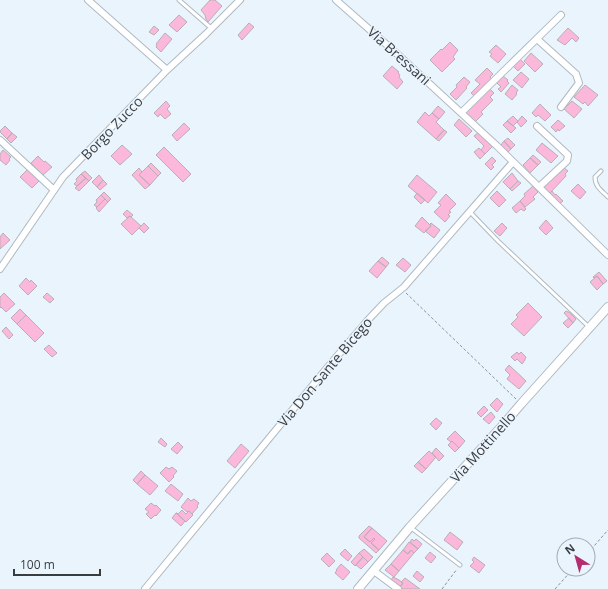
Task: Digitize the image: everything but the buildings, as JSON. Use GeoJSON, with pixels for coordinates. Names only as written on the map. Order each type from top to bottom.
{"type":"FeatureCollection","features":[{"type":"Feature","properties":{"kind":"street"},"geometry":{"type":"LineString","coordinates":[[88,0],[167,70]]}},
{"type":"Feature","properties":{"kind":"street","name":"Borgo Zucco"},"geometry":{"type":"LineString","coordinates":[[0,269],[54,190],[64,178],[167,70],[240,0]]}},
{"type":"Feature","properties":{"kind":"street","name":"Via Bressani"},"geometry":{"type":"LineString","coordinates":[[336,0],[462,113],[608,255]]}},
{"type":"Feature","properties":{"kind":"street"},"geometry":{"type":"LineString","coordinates":[[462,113],[561,16]]}},
{"type":"Feature","properties":{"kind":"street"},"geometry":{"type":"LineString","coordinates":[[537,39],[576,74],[579,83],[562,107]]}},
{"type":"Feature","properties":{"kind":"street"},"geometry":{"type":"LineString","coordinates":[[537,126],[568,156],[567,161],[539,187]]}},
{"type":"Feature","properties":{"kind":"street"},"geometry":{"type":"LineString","coordinates":[[0,140],[54,190]]}},
{"type":"Feature","properties":{"kind":"street","name":"Via Don Sante Bicego"},"geometry":{"type":"LineString","coordinates":[[145,589],[367,321],[404,287],[513,162]]}},
{"type":"Feature","properties":{"kind":"street","name":"Via Mottinello"},"geometry":{"type":"LineString","coordinates":[[358,589],[410,527],[608,307]]}},
{"type":"Feature","properties":{"kind":"street"},"geometry":{"type":"LineString","coordinates":[[374,571],[398,589]]}},
{"type":"Feature","properties":{"kind":"lane"},"geometry":{"type":"LineString","coordinates":[[179,0],[212,28]]}},
{"type":"Feature","properties":{"kind":"lane"},"geometry":{"type":"LineString","coordinates":[[601,171],[595,177],[595,183],[597,187],[608,197]]}},
{"type":"Feature","properties":{"kind":"lane"},"geometry":{"type":"LineString","coordinates":[[470,212],[589,328]]}},
{"type":"Feature","properties":{"kind":"lane"},"geometry":{"type":"LineString","coordinates":[[410,527],[460,565]]}},
{"type":"Feature","properties":{"kind":"path"},"geometry":{"type":"LineString","coordinates":[[401,289],[521,404]]}},
{"type":"Feature","properties":{"kind":"path"},"geometry":{"type":"LineString","coordinates":[[596,543],[608,530]]}},
{"type":"Feature","properties":{"kind":"path"},"geometry":{"type":"LineString","coordinates":[[442,589],[460,565]]}},
{"type":"Feature","properties":{"kind":"path"},"geometry":{"type":"LineString","coordinates":[[555,589],[566,577]]}}]}
